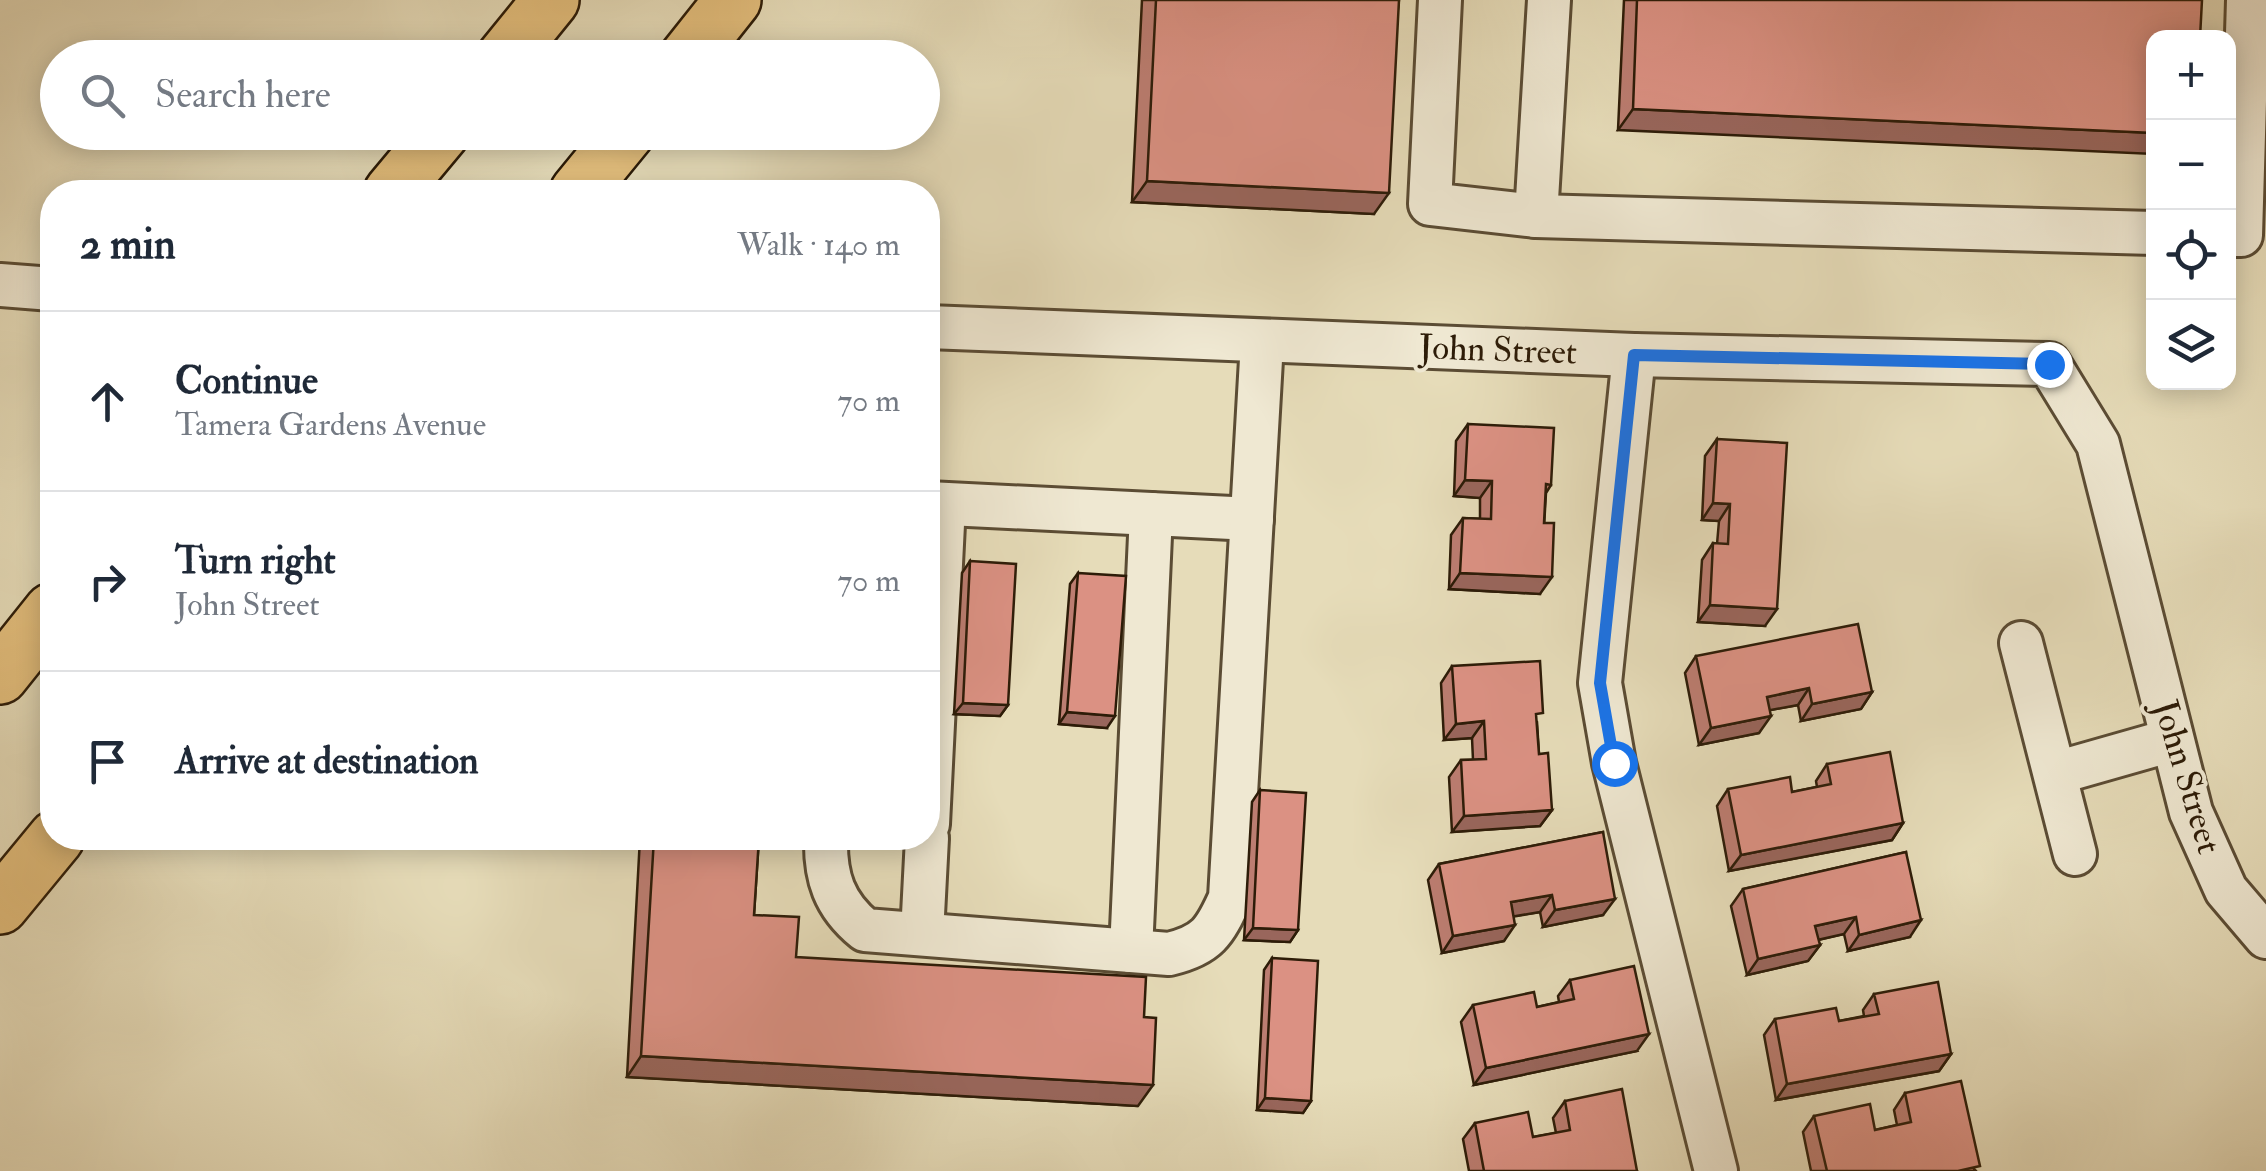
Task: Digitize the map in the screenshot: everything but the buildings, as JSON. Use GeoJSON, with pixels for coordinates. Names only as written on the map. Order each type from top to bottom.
{"type":"FeatureCollection","features":[{"type":"Feature","properties":{"kind":"highway"},"geometry":{"type":"LineString","coordinates":[[519,40],[551,0]]}},
{"type":"Feature","properties":{"kind":"highway"},"geometry":{"type":"LineString","coordinates":[[701,40],[733,0]]}},
{"type":"Feature","properties":{"kind":"highway"},"geometry":{"type":"LineString","coordinates":[[402,180],[427,150]]}},
{"type":"Feature","properties":{"kind":"highway"},"geometry":{"type":"LineString","coordinates":[[588,180],[612,150]]}},
{"type":"Feature","properties":{"kind":"highway"},"geometry":{"type":"LineString","coordinates":[[0,676],[40,626]]}},
{"type":"Feature","properties":{"kind":"highway"},"geometry":{"type":"LineString","coordinates":[[0,906],[46,850]]}},
{"type":"Feature","properties":{"kind":"street"},"geometry":{"type":"LineString","coordinates":[[1440,0],[1430,204],[1536,216],[2146,233]]}},
{"type":"Feature","properties":{"kind":"street"},"geometry":{"type":"LineString","coordinates":[[1536,216],[1549,0]]}},
{"type":"Feature","properties":{"kind":"street"},"geometry":{"type":"LineString","coordinates":[[2236,235],[2241,235],[2248,0]]}},
{"type":"Feature","properties":{"kind":"street"},"geometry":{"type":"LineString","coordinates":[[0,285],[40,287]]}},
{"type":"Feature","properties":{"kind":"street","name":"John Street"},"geometry":{"type":"LineString","coordinates":[[940,329],[1634,355],[2049,364],[2098,444],[2191,812],[2226,890],[2266,937]]}},
{"type":"Feature","properties":{"kind":"street"},"geometry":{"type":"LineString","coordinates":[[827,850],[831,884],[845,914],[864,930],[1170,954],[1194,948],[1216,928],[1230,898],[1262,342]]}},
{"type":"Feature","properties":{"kind":"street"},"geometry":{"type":"LineString","coordinates":[[1634,355],[1600,683],[1614,763],[1716,1171]]}},
{"type":"Feature","properties":{"kind":"street"},"geometry":{"type":"LineString","coordinates":[[940,503],[1252,518]]}},
{"type":"Feature","properties":{"kind":"street"},"geometry":{"type":"LineString","coordinates":[[1131,951],[1151,514]]}},
{"type":"Feature","properties":{"kind":"street"},"geometry":{"type":"LineString","coordinates":[[2022,643],[2075,854]]}},
{"type":"Feature","properties":{"kind":"street"},"geometry":{"type":"LineString","coordinates":[[2056,773],[2172,740]]}},
{"type":"Feature","properties":{"kind":"street"},"geometry":{"type":"LineString","coordinates":[[922,934],[926,850]]}},
{"type":"Feature","properties":{"kind":"route"},"geometry":{"type":"LineString","coordinates":[[1614,763],[1600,683],[1634,355],[2049,364]]}}]}
